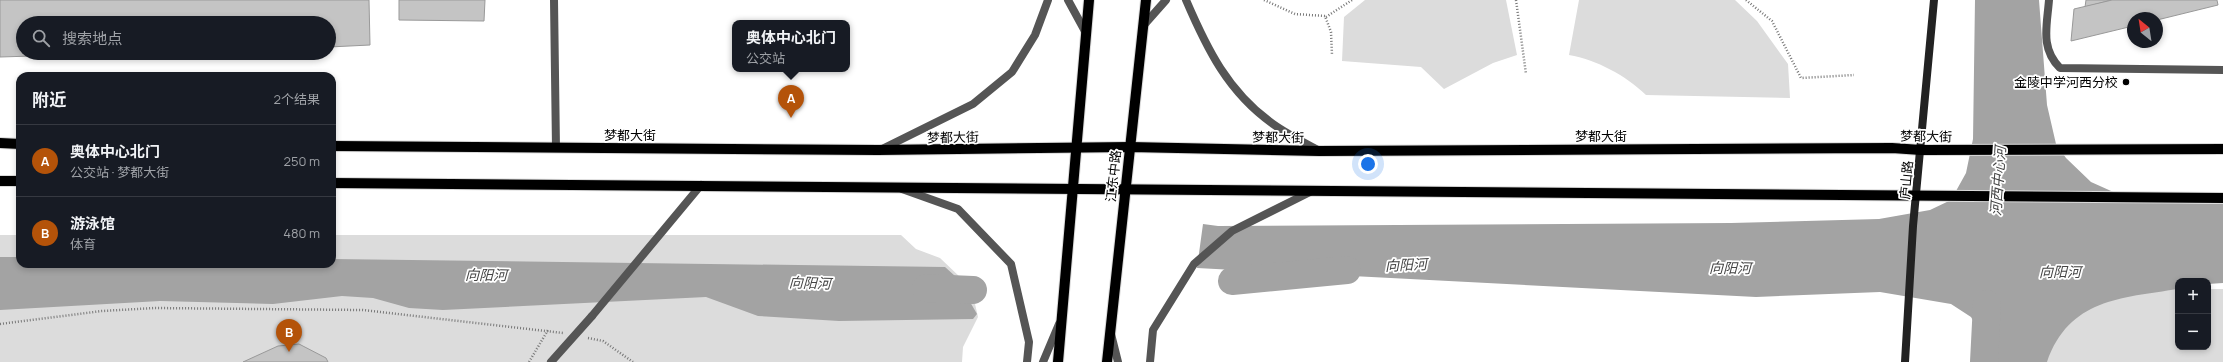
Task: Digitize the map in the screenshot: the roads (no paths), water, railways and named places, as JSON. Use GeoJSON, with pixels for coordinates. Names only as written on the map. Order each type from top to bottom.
{"type":"FeatureCollection","features":[{"type":"Feature","properties":{"kind":"main road"},"geometry":{"type":"LineString","coordinates":[[1058,362],[1075,148],[1089,0]]}},
{"type":"Feature","properties":{"kind":"main road","name":"江东中路"},"geometry":{"type":"LineString","coordinates":[[1107,362],[1116,287],[1124,189],[1146,0]]}},
{"type":"Feature","properties":{"kind":"main road","name":"庐山路"},"geometry":{"type":"LineString","coordinates":[[1905,362],[1913,226],[1934,0]]}},
{"type":"Feature","properties":{"kind":"main road"},"geometry":{"type":"LineString","coordinates":[[0,144],[16,144]]}},
{"type":"Feature","properties":{"kind":"main road","name":"梦都大街"},"geometry":{"type":"LineString","coordinates":[[336,146],[878,150],[1130,147],[1319,151],[1884,148],[1921,150],[2223,149]]}},
{"type":"Feature","properties":{"kind":"main road"},"geometry":{"type":"LineString","coordinates":[[0,181],[16,181]]}},
{"type":"Feature","properties":{"kind":"main road"},"geometry":{"type":"LineString","coordinates":[[336,183],[894,186],[1313,191],[2223,198]]}},
{"type":"Feature","properties":{"kind":"street"},"geometry":{"type":"LineString","coordinates":[[554,0],[556,148]]}},
{"type":"Feature","properties":{"kind":"street"},"geometry":{"type":"LineString","coordinates":[[878,150],[972,104],[1012,72],[1035,35],[1048,0]]}},
{"type":"Feature","properties":{"kind":"street"},"geometry":{"type":"LineString","coordinates":[[1068,0],[1086,33]]}},
{"type":"Feature","properties":{"kind":"street"},"geometry":{"type":"LineString","coordinates":[[1143,26],[1166,0]]}},
{"type":"Feature","properties":{"kind":"street"},"geometry":{"type":"LineString","coordinates":[[1186,0],[1205,45],[1236,91],[1273,124],[1319,151]]}},
{"type":"Feature","properties":{"kind":"street"},"geometry":{"type":"LineString","coordinates":[[2049,0],[2046,43],[2051,59],[2060,68],[2223,70]]}},
{"type":"Feature","properties":{"kind":"street"},"geometry":{"type":"LineString","coordinates":[[551,362],[592,316],[701,185]]}},
{"type":"Feature","properties":{"kind":"street"},"geometry":{"type":"LineString","coordinates":[[894,186],[958,209],[1011,264],[1029,342],[1027,362]]}},
{"type":"Feature","properties":{"kind":"street"},"geometry":{"type":"LineString","coordinates":[[1150,362],[1153,330],[1194,264],[1232,231],[1313,191]]}},
{"type":"Feature","properties":{"kind":"street"},"geometry":{"type":"LineString","coordinates":[[1043,362],[1062,318]]}},
{"type":"Feature","properties":{"kind":"street","name":"江东中路"},"geometry":{"type":"LineString","coordinates":[[1110,329],[1118,362]]}},
{"type":"Feature","properties":{"kind":"water"},"geometry":{"type":"Polygon","coordinates":[[[1975,0],[2039,0],[2047,105],[2056,144],[2066,158],[2091,182],[2129,199],[2143,202],[2223,204],[2223,283],[2211,284],[2211,278],[2175,278],[2175,289],[2117,299],[2099,305],[2083,314],[2069,325],[2057,341],[2047,362],[1989,362],[1988,347],[1971,317],[1951,304],[1880,292],[1756,297],[1197,268],[1203,224],[1218,226],[1731,223],[1879,219],[1930,210],[1951,200],[1966,173],[1973,139],[1975,0]]]}},
{"type":"Feature","properties":{"kind":"water"},"geometry":{"type":"Polygon","coordinates":[[[0,257],[16,257],[16,268],[336,268],[336,259],[945,267],[955,276],[977,314],[973,319],[839,321],[758,316],[706,297],[443,310],[409,308],[373,298],[342,296],[273,304],[160,301],[0,310],[0,257]]]}},
{"type":"Feature","properties":{"kind":"waterway","name":"向阳河"},"geometry":{"type":"LineString","coordinates":[[1232,281],[1347,270]]}},
{"type":"Feature","properties":{"kind":"waterway","name":"向阳河"},"geometry":{"type":"LineString","coordinates":[[926,288],[973,290]]}},
{"type":"Feature","properties":{"kind":"waterway","name":"河西中心河"},"geometry":{"type":"LineString","coordinates":[[1984,362],[1987,304]]}},
{"type":"Feature","properties":{"kind":"place","name":"金陵中学河西分校"},"geometry":{"type":"Point","coordinates":[2126,82]}},
{"type":"Feature","properties":{"kind":"place","name":"奥体中心北门"},"geometry":{"type":"Point","coordinates":[791,118]}},
{"type":"Feature","properties":{"kind":"place","name":"游泳馆"},"geometry":{"type":"Point","coordinates":[289,352]}}]}
